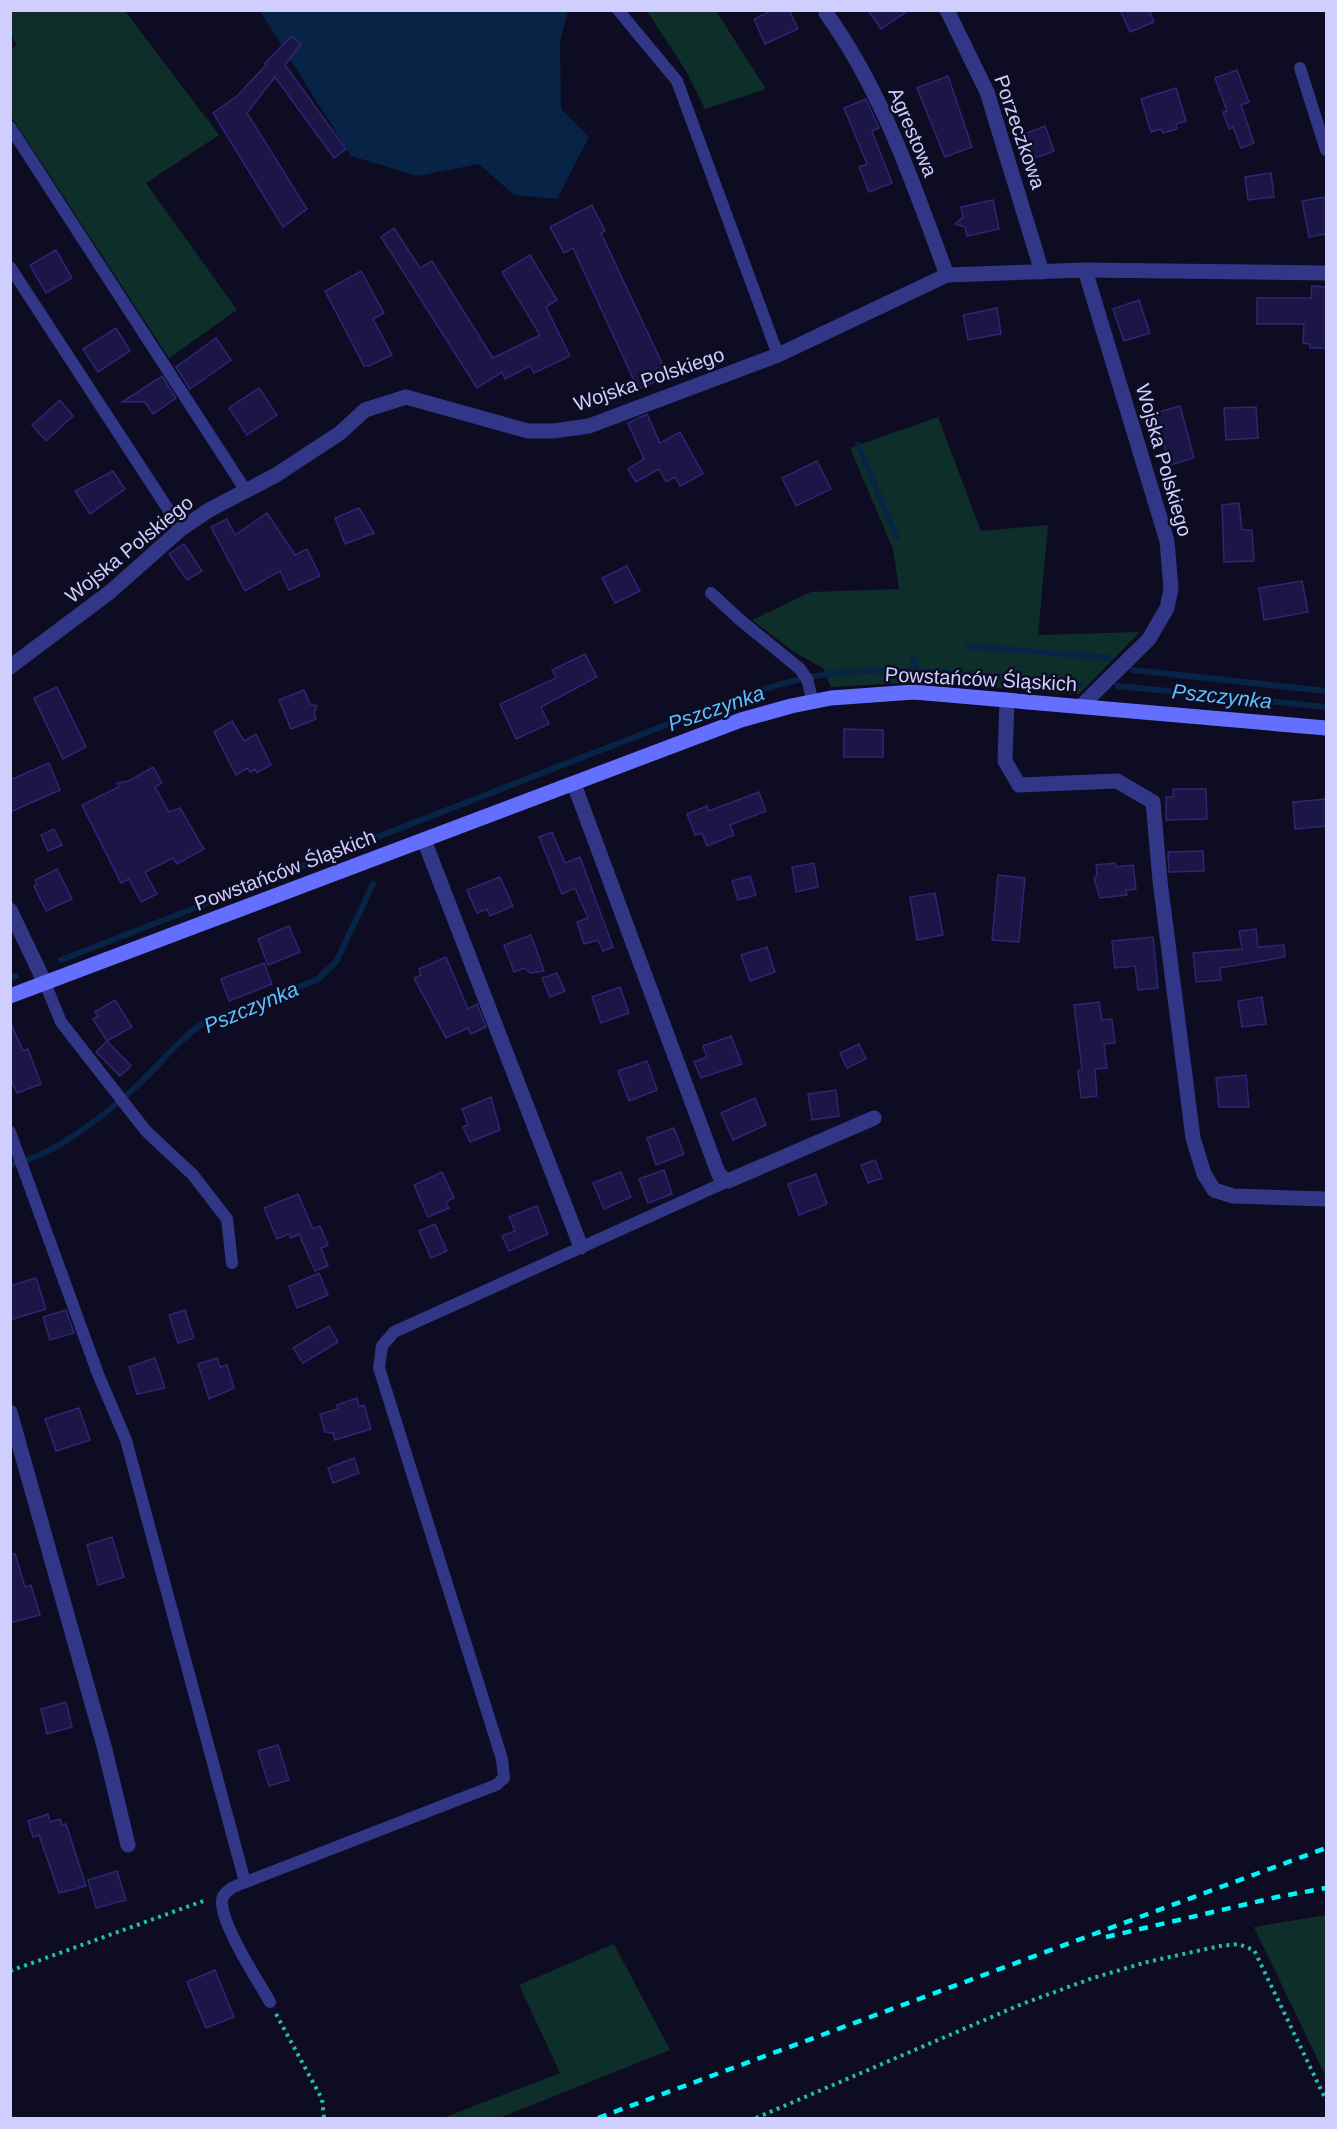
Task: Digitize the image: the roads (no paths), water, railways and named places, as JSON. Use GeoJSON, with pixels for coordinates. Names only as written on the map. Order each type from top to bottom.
{"type":"FeatureCollection","features":[{"type":"Feature","properties":{"kind":"street","name":"Porzeczkowa"},"geometry":{"type":"LineString","coordinates":[[947,10],[987,92],[1042,272]]}},
{"type":"Feature","properties":{"kind":"street","name":"Agrestowa"},"geometry":{"type":"LineString","coordinates":[[826,12],[858,62],[895,136],[947,275]]}},
{"type":"Feature","properties":{"kind":"street","name":"Wojska Polskiego"},"geometry":{"type":"LineString","coordinates":[[1082,705],[1149,639],[1167,608],[1171,589],[1167,541],[1085,270]]}},
{"type":"Feature","properties":{"kind":"street","name":"Wojska Polskiego"},"geometry":{"type":"LineString","coordinates":[[10,667],[110,592],[181,529],[208,510],[246,491],[340,433],[365,410],[394,399],[406,397],[528,431],[553,431],[589,426],[778,355],[947,275],[1085,270],[1326,273]]}},
{"type":"Feature","properties":{"kind":"street","name":"Powstańców Śląskich"},"geometry":{"type":"LineString","coordinates":[[10,996],[741,720],[813,702],[914,692],[1326,728]]}},
{"type":"Feature","properties":{"kind":"street"},"geometry":{"type":"LineString","coordinates":[[1007,700],[1005,761],[1019,785],[1117,781],[1153,802],[1160,880],[1193,1138],[1204,1174],[1214,1190],[1233,1196],[1326,1198]]}},
{"type":"Feature","properties":{"kind":"street"},"geometry":{"type":"LineString","coordinates":[[574,784],[719,1175],[728,1181],[874,1118]]}},
{"type":"Feature","properties":{"kind":"street"},"geometry":{"type":"LineString","coordinates":[[424,840],[581,1247]]}},
{"type":"Feature","properties":{"kind":"street"},"geometry":{"type":"LineString","coordinates":[[10,910],[45,983]]}},
{"type":"Feature","properties":{"kind":"street"},"geometry":{"type":"LineString","coordinates":[[10,1412],[104,1746],[128,1845]]}},
{"type":"Feature","properties":{"kind":"lane"},"geometry":{"type":"LineString","coordinates":[[618,10],[677,81],[778,355]]}},
{"type":"Feature","properties":{"kind":"lane"},"geometry":{"type":"LineString","coordinates":[[1300,68],[1326,150]]}},
{"type":"Feature","properties":{"kind":"lane"},"geometry":{"type":"LineString","coordinates":[[10,127],[246,491]]}},
{"type":"Feature","properties":{"kind":"lane"},"geometry":{"type":"LineString","coordinates":[[10,267],[181,529]]}},
{"type":"Feature","properties":{"kind":"lane"},"geometry":{"type":"LineString","coordinates":[[711,593],[800,669],[807,679],[813,702]]}},
{"type":"Feature","properties":{"kind":"lane"},"geometry":{"type":"LineString","coordinates":[[45,983],[61,1022],[146,1131],[193,1175],[227,1219],[232,1263]]}},
{"type":"Feature","properties":{"kind":"lane"},"geometry":{"type":"LineString","coordinates":[[10,1132],[98,1374],[126,1440],[245,1882]]}},
{"type":"Feature","properties":{"kind":"lane"},"geometry":{"type":"LineString","coordinates":[[270,2002],[226,1922],[221,1900],[224,1894],[245,1882],[496,1785],[504,1778],[502,1759],[379,1368],[379,1357],[385,1340],[394,1332],[728,1181]]}},
{"type":"Feature","properties":{"kind":"water"},"geometry":{"type":"Polygon","coordinates":[[[260,11],[568,11],[560,41],[561,109],[589,137],[557,199],[514,195],[479,164],[418,176],[351,156],[260,11]]]}},
{"type":"Feature","properties":{"kind":"waterway"},"geometry":{"type":"LineString","coordinates":[[858,445],[897,538]]}},
{"type":"Feature","properties":{"kind":"waterway"},"geometry":{"type":"LineString","coordinates":[[969,646],[1110,658]]}},
{"type":"Feature","properties":{"kind":"waterway"},"geometry":{"type":"LineString","coordinates":[[913,659],[918,672]]}},
{"type":"Feature","properties":{"kind":"waterway","name":"Pszczynka"},"geometry":{"type":"LineString","coordinates":[[61,960],[681,719],[792,681],[829,674],[891,670],[1080,684]]}},
{"type":"Feature","properties":{"kind":"waterway"},"geometry":{"type":"LineString","coordinates":[[1133,670],[1326,691]]}},
{"type":"Feature","properties":{"kind":"waterway","name":"Pszczynka"},"geometry":{"type":"LineString","coordinates":[[1118,686],[1326,707]]}},
{"type":"Feature","properties":{"kind":"waterway","name":"Pszczynka"},"geometry":{"type":"LineString","coordinates":[[10,1165],[45,1152],[100,1117],[145,1078],[181,1041],[205,1022],[317,980],[336,962],[373,884]]}},
{"type":"Feature","properties":{"kind":"waterway"},"geometry":{"type":"LineString","coordinates":[[10,977],[16,976]]}},
{"type":"Feature","properties":{"kind":"railway"},"geometry":{"type":"LineString","coordinates":[[598,2118],[1326,1848]]}},
{"type":"Feature","properties":{"kind":"railway"},"geometry":{"type":"LineString","coordinates":[[1106,1937],[1277,1897],[1326,1888]]}}]}
